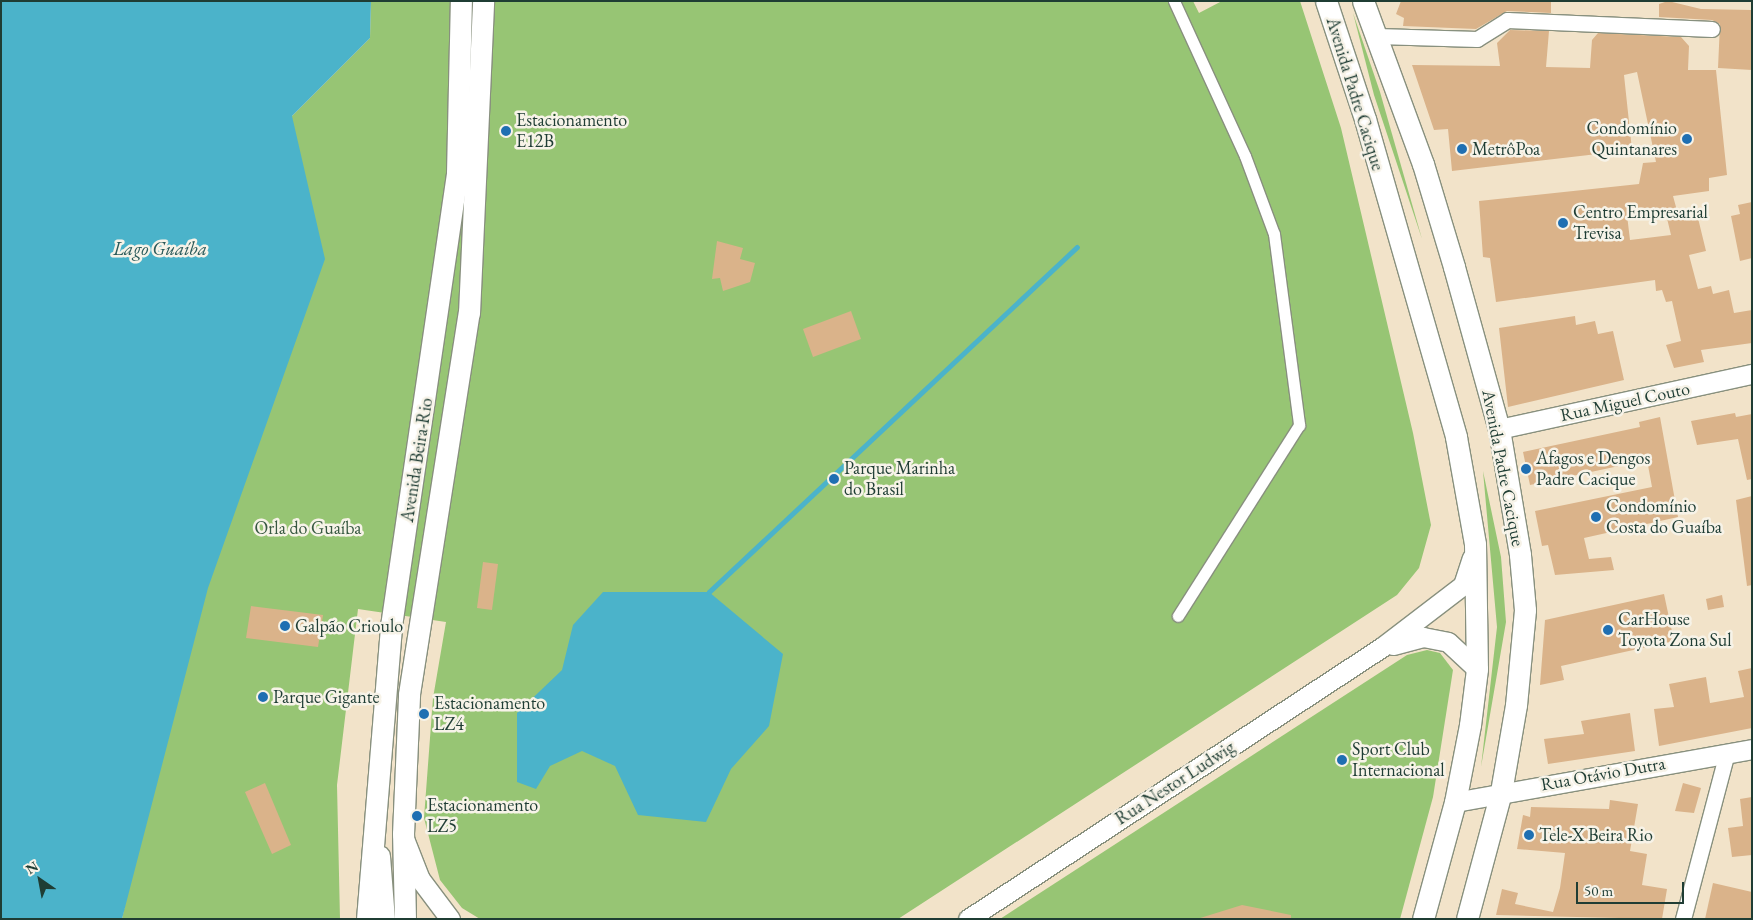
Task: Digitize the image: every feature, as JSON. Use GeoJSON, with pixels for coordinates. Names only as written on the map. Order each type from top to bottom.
{"type":"FeatureCollection","features":[{"type":"Feature","properties":{"kind":"main road","name":"Avenida Beira-Rio"},"geometry":{"type":"LineString","coordinates":[[367,919],[375,791],[391,626],[457,173],[461,1]]}},
{"type":"Feature","properties":{"kind":"main road","name":"Avenida Beira-Rio"},"geometry":{"type":"LineString","coordinates":[[404,919],[403,834],[409,694],[469,313],[483,1]]}},
{"type":"Feature","properties":{"kind":"main road","name":"Avenida Padre Cacique"},"geometry":{"type":"LineString","coordinates":[[1326,1],[1365,119],[1456,437],[1475,544],[1477,669],[1455,802],[1422,919]]}},
{"type":"Feature","properties":{"kind":"main road","name":"Avenida Padre Cacique"},"geometry":{"type":"LineString","coordinates":[[1363,1],[1422,164],[1499,429],[1514,504],[1525,610],[1502,792],[1467,919]]}},
{"type":"Feature","properties":{"kind":"main road"},"geometry":{"type":"LineString","coordinates":[[375,791],[384,919]]}},
{"type":"Feature","properties":{"kind":"street"},"geometry":{"type":"LineString","coordinates":[[1174,1],[1245,156],[1274,234],[1299,425],[1178,616]]}},
{"type":"Feature","properties":{"kind":"street"},"geometry":{"type":"LineString","coordinates":[[1376,36],[1477,39],[1507,20],[1712,29]]}},
{"type":"Feature","properties":{"kind":"street","name":"Rua Miguel Couto"},"geometry":{"type":"LineString","coordinates":[[1499,429],[1752,374]]}},
{"type":"Feature","properties":{"kind":"street","name":"Rua Nestor Ludwig"},"geometry":{"type":"LineString","coordinates":[[968,919],[1382,647],[1463,585],[1475,544]]}},
{"type":"Feature","properties":{"kind":"street","name":"Rua Nestor Ludwig"},"geometry":{"type":"LineString","coordinates":[[1382,647],[1423,636],[1448,642],[1477,669]]}},
{"type":"Feature","properties":{"kind":"street","name":"Rua Otávio Dutra"},"geometry":{"type":"LineString","coordinates":[[1455,802],[1502,792],[1752,749]]}},
{"type":"Feature","properties":{"kind":"street"},"geometry":{"type":"LineString","coordinates":[[1683,919],[1727,753]]}},
{"type":"Feature","properties":{"kind":"street"},"geometry":{"type":"LineString","coordinates":[[403,834],[420,879],[450,919]]}},
{"type":"Feature","properties":{"kind":"green space","name":"Parque Marinha do Brasil"},"geometry":{"type":"Polygon","coordinates":[[[371,1],[1193,1],[1199,13],[1222,1],[1300,1],[1341,128],[1413,433],[1431,525],[1419,568],[1397,595],[898,919],[480,919],[462,908],[440,880],[424,818],[433,698],[446,622],[358,609],[337,785],[340,919],[122,919],[292,116],[370,38],[371,1]]]}},
{"type":"Feature","properties":{"kind":"green space"},"geometry":{"type":"Polygon","coordinates":[[[1353,13],[1380,92],[1422,239],[1374,95],[1353,13]]]}},
{"type":"Feature","properties":{"kind":"green space"},"geometry":{"type":"Polygon","coordinates":[[[1483,471],[1501,557],[1506,622],[1481,767],[1497,627],[1483,471]]]}},
{"type":"Feature","properties":{"kind":"green space","name":"Sport Club Internacional"},"geometry":{"type":"Polygon","coordinates":[[[1427,650],[1440,653],[1453,670],[1433,797],[1400,919],[1000,919],[1407,655],[1427,650]]]}},
{"type":"Feature","properties":{"kind":"water","name":"Lago Guaíba"},"geometry":{"type":"Polygon","coordinates":[[[1,1],[371,1],[370,38],[292,116],[325,259],[208,588],[122,919],[1,919],[1,1]]]}},
{"type":"Feature","properties":{"kind":"water"},"geometry":{"type":"Polygon","coordinates":[[[603,592],[709,592],[783,654],[769,726],[731,769],[706,822],[638,815],[615,766],[582,751],[550,766],[536,789],[517,782],[517,713],[562,670],[573,625],[603,592]]]}},
{"type":"Feature","properties":{"kind":"building"},"geometry":{"type":"Polygon","coordinates":[[[1401,1],[1551,1],[1551,13],[1507,11],[1476,29],[1403,26],[1404,18],[1396,14],[1401,1]]]}},
{"type":"Feature","properties":{"kind":"building"},"geometry":{"type":"Polygon","coordinates":[[[1668,1],[1701,9],[1752,10],[1752,70],[1718,68],[1720,24],[1712,20],[1659,17],[1659,4],[1668,1]]]}},
{"type":"Feature","properties":{"kind":"building"},"geometry":{"type":"Polygon","coordinates":[[[1510,30],[1549,31],[1546,67],[1590,68],[1592,40],[1598,33],[1681,37],[1689,46],[1688,70],[1716,70],[1727,175],[1709,178],[1709,191],[1673,196],[1679,218],[1697,214],[1706,251],[1689,255],[1698,289],[1711,286],[1713,294],[1729,290],[1734,313],[1752,310],[1752,343],[1701,350],[1704,362],[1674,368],[1666,345],[1681,341],[1672,301],[1666,302],[1662,290],[1656,291],[1655,280],[1496,302],[1490,258],[1483,257],[1479,201],[1639,184],[1643,163],[1656,162],[1637,72],[1624,75],[1632,150],[1452,171],[1448,129],[1434,130],[1412,65],[1500,66],[1497,43],[1510,30]],[[1665,210],[1627,215],[1630,240],[1671,235],[1665,210]]]}},
{"type":"Feature","properties":{"kind":"building"},"geometry":{"type":"Polygon","coordinates":[[[1752,202],[1752,258],[1740,261],[1731,216],[1740,214],[1738,205],[1752,202]]]}},
{"type":"Feature","properties":{"kind":"building"},"geometry":{"type":"Polygon","coordinates":[[[717,241],[743,248],[740,259],[755,263],[750,282],[723,291],[720,278],[712,279],[717,241]]]}},
{"type":"Feature","properties":{"kind":"building"},"geometry":{"type":"Polygon","coordinates":[[[851,311],[861,339],[813,357],[803,329],[851,311]]]}},
{"type":"Feature","properties":{"kind":"building"},"geometry":{"type":"Polygon","coordinates":[[[1575,316],[1576,325],[1595,321],[1598,334],[1613,331],[1624,380],[1508,407],[1499,328],[1575,316]]]}},
{"type":"Feature","properties":{"kind":"building"},"geometry":{"type":"Polygon","coordinates":[[[1735,413],[1736,417],[1752,414],[1752,479],[1747,480],[1738,439],[1697,445],[1691,421],[1735,413]]]}},
{"type":"Feature","properties":{"kind":"building"},"geometry":{"type":"Polygon","coordinates":[[[1660,417],[1678,517],[1584,538],[1589,559],[1611,557],[1614,570],[1555,575],[1548,545],[1542,546],[1535,511],[1652,487],[1647,460],[1530,485],[1523,452],[1640,427],[1639,422],[1660,417]]]}},
{"type":"Feature","properties":{"kind":"building"},"geometry":{"type":"Polygon","coordinates":[[[1752,496],[1752,585],[1747,586],[1736,500],[1752,496]]]}},
{"type":"Feature","properties":{"kind":"building"},"geometry":{"type":"Polygon","coordinates":[[[483,562],[498,564],[492,610],[477,608],[483,562]]]}},
{"type":"Feature","properties":{"kind":"building","name":"CarHouse Toyota Zona Sul"},"geometry":{"type":"Polygon","coordinates":[[[1664,594],[1674,641],[1561,666],[1564,680],[1540,685],[1545,620],[1664,594]]]}},
{"type":"Feature","properties":{"kind":"building"},"geometry":{"type":"Polygon","coordinates":[[[1722,595],[1724,607],[1708,610],[1706,599],[1722,595]]]}},
{"type":"Feature","properties":{"kind":"building","name":"Galpão Crioulo"},"geometry":{"type":"Polygon","coordinates":[[[251,606],[323,615],[318,647],[246,638],[251,606]]]}},
{"type":"Feature","properties":{"kind":"building"},"geometry":{"type":"Polygon","coordinates":[[[1752,668],[1752,728],[1659,746],[1654,709],[1674,707],[1669,684],[1706,677],[1710,703],[1744,697],[1738,671],[1752,668]]]}},
{"type":"Feature","properties":{"kind":"building"},"geometry":{"type":"Polygon","coordinates":[[[1630,713],[1635,751],[1548,764],[1544,739],[1584,734],[1581,721],[1630,713]]]}},
{"type":"Feature","properties":{"kind":"building"},"geometry":{"type":"Polygon","coordinates":[[[265,783],[291,845],[272,854],[245,792],[265,783]]]}},
{"type":"Feature","properties":{"kind":"building"},"geometry":{"type":"Polygon","coordinates":[[[1683,783],[1701,788],[1694,813],[1675,811],[1683,783]]]}},
{"type":"Feature","properties":{"kind":"building"},"geometry":{"type":"Polygon","coordinates":[[[1752,797],[1752,855],[1732,857],[1728,828],[1743,826],[1740,799],[1752,797]]]}},
{"type":"Feature","properties":{"kind":"building"},"geometry":{"type":"Polygon","coordinates":[[[1610,800],[1638,804],[1630,851],[1647,854],[1642,885],[1667,889],[1662,919],[1496,915],[1502,889],[1518,893],[1515,904],[1553,912],[1560,888],[1565,853],[1517,849],[1523,815],[1530,817],[1531,807],[1609,809],[1610,800]]]}},
{"type":"Feature","properties":{"kind":"building"},"geometry":{"type":"Polygon","coordinates":[[[1713,883],[1752,892],[1752,919],[1705,919],[1713,883]]]}},
{"type":"Feature","properties":{"kind":"building"},"geometry":{"type":"Polygon","coordinates":[[[1242,905],[1291,915],[1291,919],[1197,919],[1242,905]]]}},
{"type":"Feature","properties":{"kind":"waterway"},"geometry":{"type":"LineString","coordinates":[[709,592],[1077,247]]}},
{"type":"Feature","properties":{"kind":"place","name":"Estacionamento E12B"},"geometry":{"type":"Point","coordinates":[506,131]}},
{"type":"Feature","properties":{"kind":"place","name":"Condomínio Quintanares"},"geometry":{"type":"Point","coordinates":[1687,139]}},
{"type":"Feature","properties":{"kind":"place","name":"MetrôPoa"},"geometry":{"type":"Point","coordinates":[1462,149]}},
{"type":"Feature","properties":{"kind":"place","name":"Centro Empresarial Trevisa"},"geometry":{"type":"Point","coordinates":[1563,223]}},
{"type":"Feature","properties":{"kind":"place","name":"Afagos e Dengos Padre Cacique"},"geometry":{"type":"Point","coordinates":[1526,469]}},
{"type":"Feature","properties":{"kind":"place","name":"Parque Marinha do Brasil"},"geometry":{"type":"Point","coordinates":[834,479]}},
{"type":"Feature","properties":{"kind":"place","name":"Condomínio Costa do Guaíba"},"geometry":{"type":"Point","coordinates":[1596,517]}},
{"type":"Feature","properties":{"kind":"place","name":"Galpão Crioulo"},"geometry":{"type":"Point","coordinates":[285,626]}},
{"type":"Feature","properties":{"kind":"place","name":"CarHouse Toyota Zona Sul"},"geometry":{"type":"Point","coordinates":[1608,630]}},
{"type":"Feature","properties":{"kind":"place","name":"Parque Gigante"},"geometry":{"type":"Point","coordinates":[263,697]}},
{"type":"Feature","properties":{"kind":"place","name":"Estacionamento LZ4"},"geometry":{"type":"Point","coordinates":[424,714]}},
{"type":"Feature","properties":{"kind":"place","name":"Sport Club Internacional"},"geometry":{"type":"Point","coordinates":[1342,760]}},
{"type":"Feature","properties":{"kind":"place","name":"Estacionamento LZ5"},"geometry":{"type":"Point","coordinates":[417,816]}},
{"type":"Feature","properties":{"kind":"place","name":"Tele-X Beira Rio"},"geometry":{"type":"Point","coordinates":[1529,835]}},
{"type":"Feature","properties":{"kind":"park label","name":"Orla do Guaíba"},"geometry":{"type":"Point","coordinates":[308,528]}}]}
